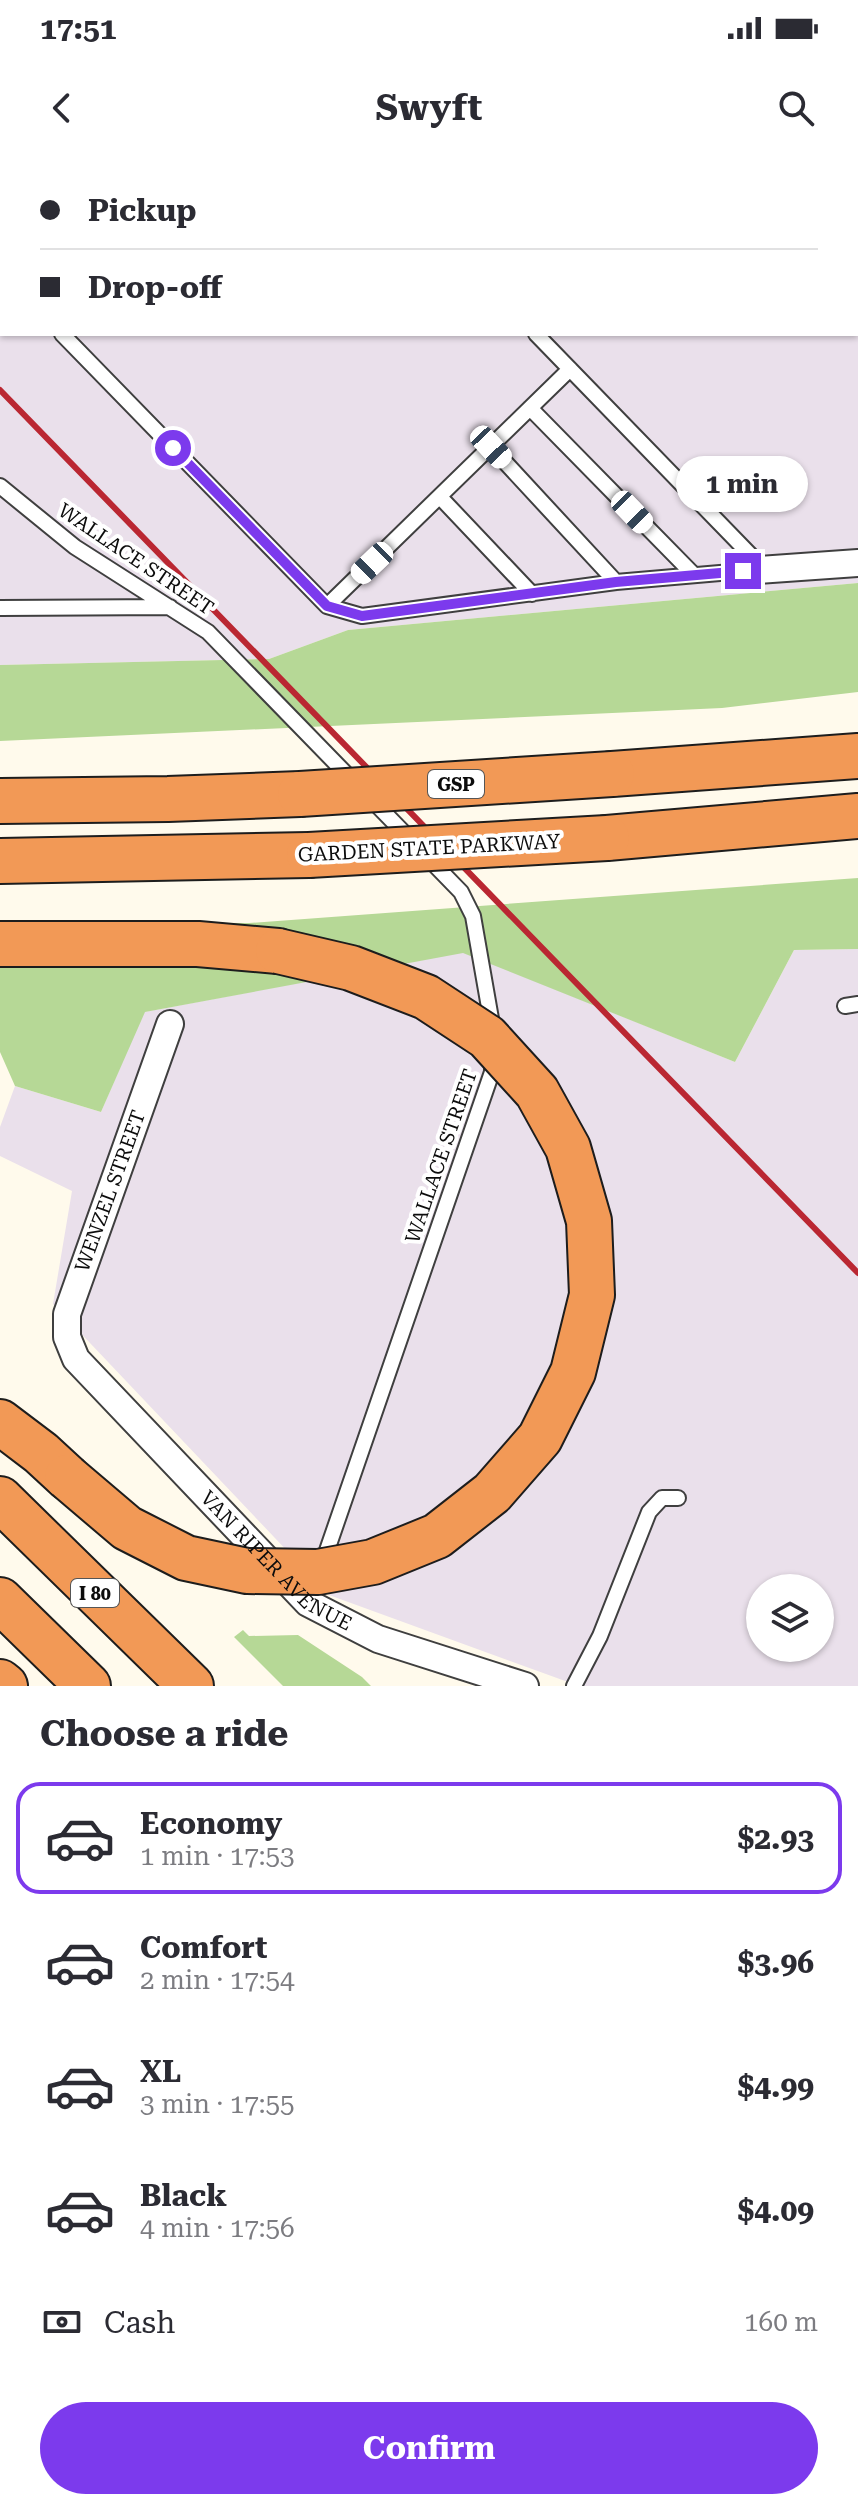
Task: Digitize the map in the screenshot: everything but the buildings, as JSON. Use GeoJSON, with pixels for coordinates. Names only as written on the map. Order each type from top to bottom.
{"type":"FeatureCollection","features":[{"type":"Feature","properties":{"kind":"highway","name":"GSP"},"geometry":{"type":"LineString","coordinates":[[0,801],[300,794],[858,756]]}},
{"type":"Feature","properties":{"kind":"highway","name":"GARDEN STATE PARKWAY"},"geometry":{"type":"LineString","coordinates":[[0,861],[309,855],[607,838],[858,816]]}},
{"type":"Feature","properties":{"kind":"highway"},"geometry":{"type":"LineString","coordinates":[[0,944],[198,944],[278,951],[351,968],[426,997],[487,1037],[537,1092],[568,1148],[589,1221],[592,1295],[573,1372],[540,1438],[492,1493],[437,1536],[373,1562],[318,1572],[247,1571],[186,1558],[127,1528],[41,1453],[0,1422]]}},
{"type":"Feature","properties":{"kind":"highway","name":"I 80"},"geometry":{"type":"LineString","coordinates":[[0,1499],[191,1686]]}},
{"type":"Feature","properties":{"kind":"highway"},"geometry":{"type":"LineString","coordinates":[[0,1600],[88,1686]]}},
{"type":"Feature","properties":{"kind":"highway"},"geometry":{"type":"LineString","coordinates":[[0,1682],[5,1686]]}},
{"type":"Feature","properties":{"kind":"street"},"geometry":{"type":"LineString","coordinates":[[754,570],[858,563]]}},
{"type":"Feature","properties":{"kind":"street","name":"WENZEL STREET"},"geometry":{"type":"LineString","coordinates":[[76,1359],[67,1337],[67,1314],[170,1024]]}},
{"type":"Feature","properties":{"kind":"street","name":"VAN RIPER AVENUE"},"geometry":{"type":"LineString","coordinates":[[76,1359],[308,1603],[378,1639],[525,1686]]}},
{"type":"Feature","properties":{"kind":"lane"},"geometry":{"type":"LineString","coordinates":[[64,336],[327,606],[362,616],[616,582],[754,570]]}},
{"type":"Feature","properties":{"kind":"lane"},"geometry":{"type":"LineString","coordinates":[[538,336],[675,477],[754,570]]}},
{"type":"Feature","properties":{"kind":"lane"},"geometry":{"type":"LineString","coordinates":[[327,606],[570,369]]}},
{"type":"Feature","properties":{"kind":"lane"},"geometry":{"type":"LineString","coordinates":[[530,408],[693,574]]}},
{"type":"Feature","properties":{"kind":"lane"},"geometry":{"type":"LineString","coordinates":[[491,447],[616,582]]}},
{"type":"Feature","properties":{"kind":"lane","name":"WALLACE STREET"},"geometry":{"type":"LineString","coordinates":[[0,486],[75,547],[208,632],[461,892],[473,916],[494,1024],[492,1072],[308,1603]]}},
{"type":"Feature","properties":{"kind":"lane"},"geometry":{"type":"LineString","coordinates":[[440,497],[532,594]]}},
{"type":"Feature","properties":{"kind":"lane"},"geometry":{"type":"LineString","coordinates":[[0,608],[170,607]]}},
{"type":"Feature","properties":{"kind":"lane"},"geometry":{"type":"LineString","coordinates":[[574,1686],[600,1636],[649,1512],[662,1498],[678,1498]]}},
{"type":"Feature","properties":{"kind":"shaded area"},"geometry":{"type":"Polygon","coordinates":[[[0,336],[858,336],[858,583],[348,630],[269,659],[0,665],[0,336]]]}},
{"type":"Feature","properties":{"kind":"shaded area"},"geometry":{"type":"Polygon","coordinates":[[[858,949],[858,1686],[579,1686],[329,1595],[53,1304],[72,1191],[0,1156],[0,1127],[15,1086],[101,1112],[144,1012],[463,952],[735,1062],[794,950],[858,949]]]}},
{"type":"Feature","properties":{"kind":"green space"},"geometry":{"type":"Polygon","coordinates":[[[858,583],[858,692],[722,708],[0,741],[0,665],[269,659],[348,630],[858,583]]]}},
{"type":"Feature","properties":{"kind":"green space"},"geometry":{"type":"Polygon","coordinates":[[[858,878],[858,949],[794,950],[735,1062],[463,953],[145,1012],[101,1112],[15,1086],[0,1052],[0,922],[249,923],[858,878]]]}},
{"type":"Feature","properties":{"kind":"green space"},"geometry":{"type":"Polygon","coordinates":[[[243,1630],[249,1636],[298,1635],[371,1686],[283,1686],[234,1637],[243,1630]]]}},
{"type":"Feature","properties":{"kind":"railway"},"geometry":{"type":"LineString","coordinates":[[0,390],[858,1273]]}},
{"type":"Feature","properties":{"kind":"route"},"geometry":{"type":"LineString","coordinates":[[173,448],[327,606],[362,616],[616,582],[743,571]]}}]}
